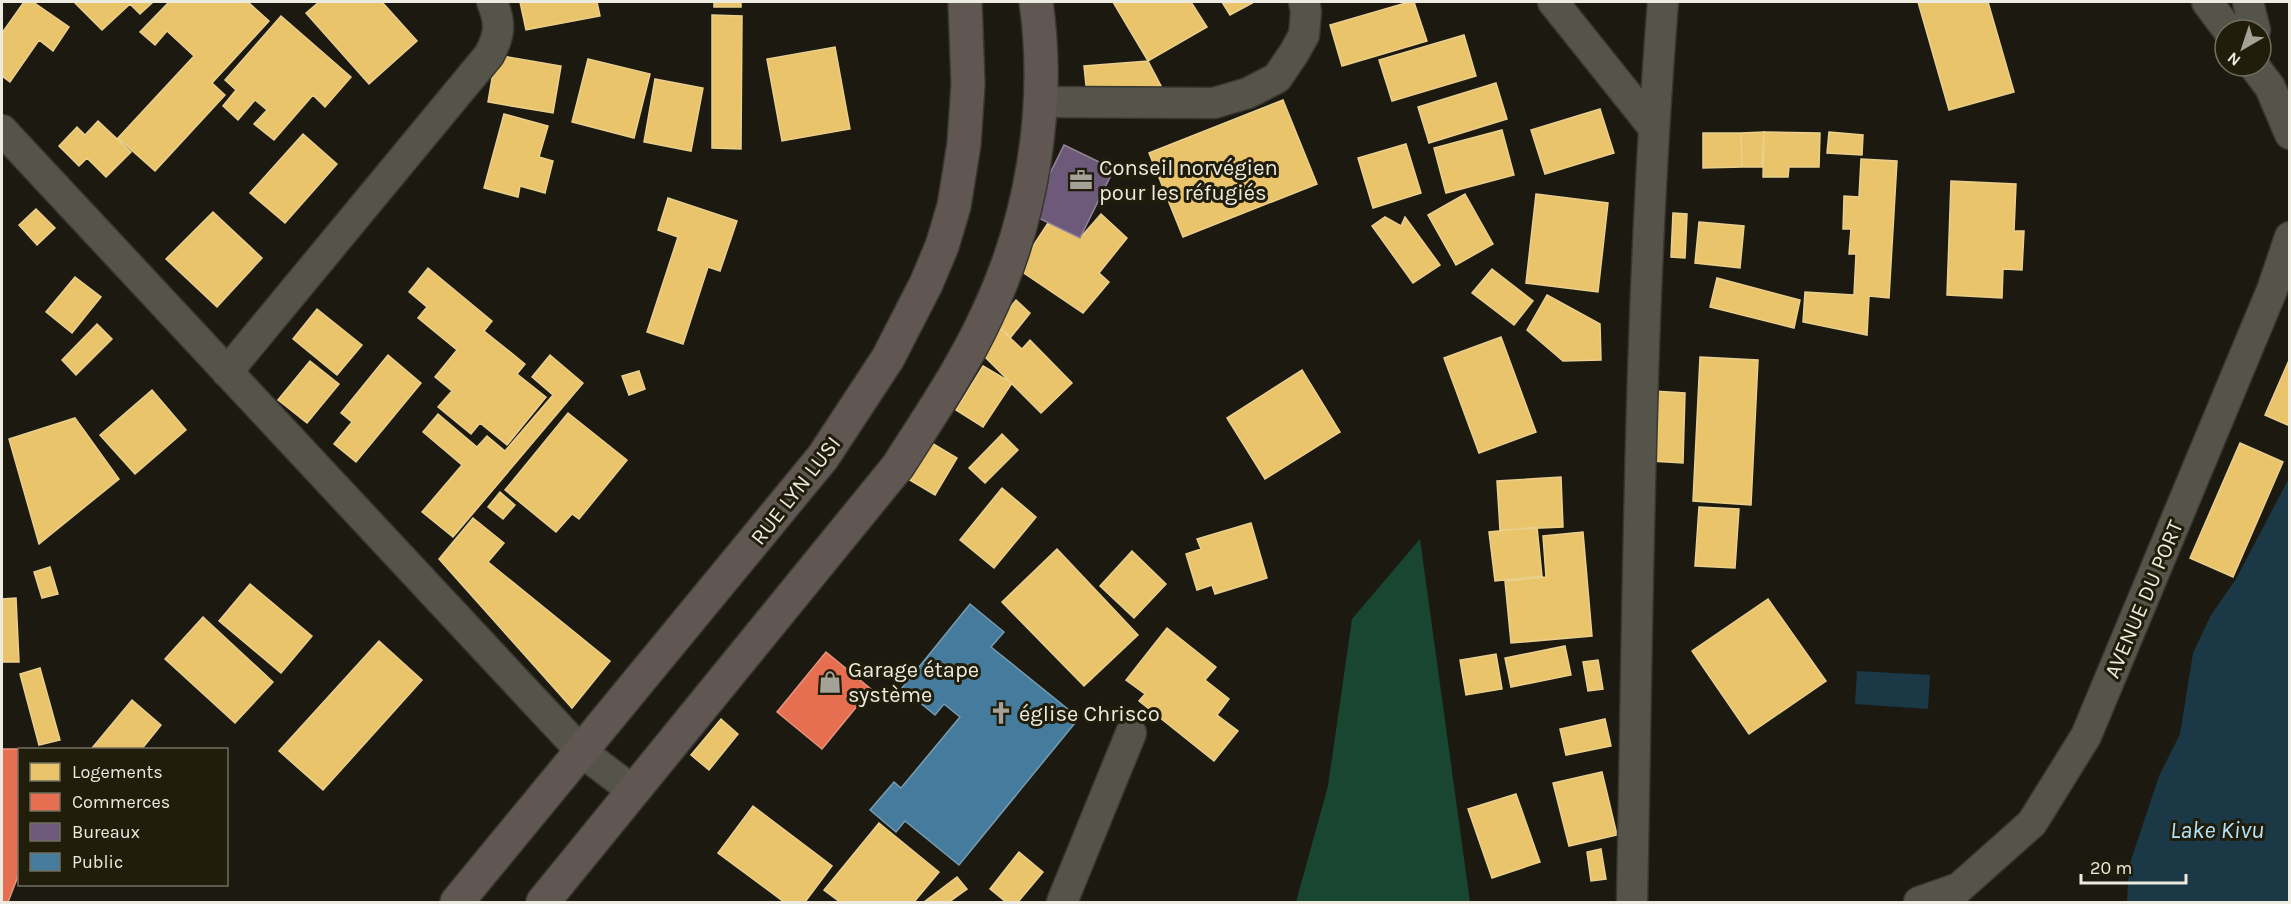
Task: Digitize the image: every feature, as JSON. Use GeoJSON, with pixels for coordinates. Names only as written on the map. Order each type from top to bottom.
{"type":"FeatureCollection","features":[{"type":"Feature","properties":{"kind":"main road","name":"RUE LYN LUSI"},"geometry":{"type":"LineString","coordinates":[[458,903],[823,457],[888,358],[926,284],[942,246],[954,206],[964,144],[968,84],[965,2]]}},
{"type":"Feature","properties":{"kind":"main road"},"geometry":{"type":"LineString","coordinates":[[543,903],[632,790],[897,466],[942,397],[986,317],[1003,276],[1033,172],[1041,102],[1041,32],[1036,2]]}},
{"type":"Feature","properties":{"kind":"street"},"geometry":{"type":"LineString","coordinates":[[227,372],[489,55],[498,39],[499,17],[492,2]]}},
{"type":"Feature","properties":{"kind":"street"},"geometry":{"type":"LineString","coordinates":[[1041,102],[1214,103],[1248,93],[1277,78],[1294,53],[1304,35],[1306,11],[1304,2]]}},
{"type":"Feature","properties":{"kind":"street"},"geometry":{"type":"LineString","coordinates":[[1552,2],[1653,127]]}},
{"type":"Feature","properties":{"kind":"street"},"geometry":{"type":"LineString","coordinates":[[1632,903],[1640,505],[1653,127],[1663,2]]}},
{"type":"Feature","properties":{"kind":"street"},"geometry":{"type":"LineString","coordinates":[[2206,2],[2219,18]]}},
{"type":"Feature","properties":{"kind":"street"},"geometry":{"type":"LineString","coordinates":[[2248,2],[2252,18]]}},
{"type":"Feature","properties":{"kind":"street"},"geometry":{"type":"LineString","coordinates":[[2263,78],[2289,134]]}},
{"type":"Feature","properties":{"kind":"street"},"geometry":{"type":"LineString","coordinates":[[2,130],[582,752],[632,790]]}},
{"type":"Feature","properties":{"kind":"street","name":"AVENUE DU PORT"},"geometry":{"type":"LineString","coordinates":[[1919,903],[1959,888],[2032,823],[2086,736],[2272,290],[2289,237]]}},
{"type":"Feature","properties":{"kind":"street"},"geometry":{"type":"LineString","coordinates":[[1062,903],[1131,733]]}},
{"type":"Feature","properties":{"kind":"green space"},"geometry":{"type":"Polygon","coordinates":[[[1420,539],[1470,902],[1296,902],[1328,786],[1352,619],[1420,539]]]}},
{"type":"Feature","properties":{"kind":"water","name":"Lake Kivu"},"geometry":{"type":"Polygon","coordinates":[[[2289,478],[2289,902],[2127,902],[2129,866],[2159,776],[2180,734],[2193,653],[2211,615],[2236,579],[2289,478]]]}},
{"type":"Feature","properties":{"kind":"water"},"geometry":{"type":"Polygon","coordinates":[[[1857,671],[1930,675],[1928,709],[1855,704],[1857,671]]]}},
{"type":"Feature","properties":{"kind":"building: Logements"},"geometry":{"type":"Polygon","coordinates":[[[24,2],[33,2],[69,27],[53,51],[39,40],[10,82],[2,76],[2,33],[24,2]]]}},
{"type":"Feature","properties":{"kind":"building: Logements"},"geometry":{"type":"Polygon","coordinates":[[[74,2],[153,2],[140,14],[130,4],[102,30],[74,2]]]}},
{"type":"Feature","properties":{"kind":"building: Logements"},"geometry":{"type":"Polygon","coordinates":[[[169,2],[248,2],[269,21],[212,83],[225,95],[155,171],[118,138],[194,56],[167,31],[155,45],[140,32],[169,2]]]}},
{"type":"Feature","properties":{"kind":"building: Logements"},"geometry":{"type":"Polygon","coordinates":[[[319,2],[382,2],[417,41],[369,84],[306,13],[319,2]]]}},
{"type":"Feature","properties":{"kind":"building: Logements"},"geometry":{"type":"Polygon","coordinates":[[[520,2],[597,2],[600,16],[526,30],[520,2]]]}},
{"type":"Feature","properties":{"kind":"building: Logements"},"geometry":{"type":"Polygon","coordinates":[[[714,2],[741,2],[741,7],[714,7],[714,2]]]}},
{"type":"Feature","properties":{"kind":"building: Logements"},"geometry":{"type":"Polygon","coordinates":[[[1113,2],[1191,2],[1207,27],[1148,61],[1113,2]]]}},
{"type":"Feature","properties":{"kind":"building: Logements"},"geometry":{"type":"Polygon","coordinates":[[[1222,2],[1254,2],[1230,15],[1222,2]]]}},
{"type":"Feature","properties":{"kind":"building: Logements"},"geometry":{"type":"Polygon","coordinates":[[[1414,2],[1427,41],[1342,66],[1330,25],[1414,2]]]}},
{"type":"Feature","properties":{"kind":"building: Logements"},"geometry":{"type":"Polygon","coordinates":[[[1918,2],[1988,2],[2014,92],[1949,110],[1918,2]]]}},
{"type":"Feature","properties":{"kind":"building: Logements"},"geometry":{"type":"Polygon","coordinates":[[[712,15],[742,16],[741,149],[712,148],[712,15]]]}},
{"type":"Feature","properties":{"kind":"building: Logements"},"geometry":{"type":"Polygon","coordinates":[[[281,16],[351,77],[325,107],[313,95],[274,140],[254,124],[267,110],[255,100],[238,120],[223,106],[236,90],[225,80],[281,16]]]}},
{"type":"Feature","properties":{"kind":"building: Logements"},"geometry":{"type":"Polygon","coordinates":[[[1464,35],[1476,76],[1392,101],[1379,60],[1464,35]]]}},
{"type":"Feature","properties":{"kind":"building: Logements"},"geometry":{"type":"Polygon","coordinates":[[[835,47],[850,129],[782,141],[767,59],[835,47]]]}},
{"type":"Feature","properties":{"kind":"building: Logements"},"geometry":{"type":"Polygon","coordinates":[[[496,55],[561,66],[553,113],[488,102],[496,55]]]}},
{"type":"Feature","properties":{"kind":"building: Logements"},"geometry":{"type":"Polygon","coordinates":[[[588,59],[650,74],[634,138],[572,122],[588,59]]]}},
{"type":"Feature","properties":{"kind":"building: Logements"},"geometry":{"type":"Polygon","coordinates":[[[1148,61],[1161,86],[1087,95],[1084,66],[1148,61]]]}},
{"type":"Feature","properties":{"kind":"building: Logements"},"geometry":{"type":"Polygon","coordinates":[[[655,79],[703,88],[691,151],[644,142],[655,79]]]}},
{"type":"Feature","properties":{"kind":"building: Logements"},"geometry":{"type":"Polygon","coordinates":[[[1496,83],[1507,119],[1429,143],[1418,107],[1496,83]]]}},
{"type":"Feature","properties":{"kind":"building: Logements"},"geometry":{"type":"Polygon","coordinates":[[[1283,100],[1317,184],[1183,237],[1149,153],[1283,100]]]}},
{"type":"Feature","properties":{"kind":"building: Logements"},"geometry":{"type":"Polygon","coordinates":[[[1600,109],[1614,153],[1545,174],[1531,130],[1600,109]]]}},
{"type":"Feature","properties":{"kind":"building: Logements"},"geometry":{"type":"Polygon","coordinates":[[[504,114],[548,126],[539,157],[553,161],[545,193],[520,186],[518,197],[484,188],[504,114]]]}},
{"type":"Feature","properties":{"kind":"building: Logements"},"geometry":{"type":"Polygon","coordinates":[[[98,121],[131,152],[106,177],[87,158],[79,166],[59,146],[77,127],[85,135],[98,121]]]}},
{"type":"Feature","properties":{"kind":"building: Logements"},"geometry":{"type":"Polygon","coordinates":[[[1502,130],[1514,175],[1446,193],[1434,148],[1502,130]]]}},
{"type":"Feature","properties":{"kind":"building: Logements"},"geometry":{"type":"Polygon","coordinates":[[[1764,132],[1820,133],[1819,167],[1789,167],[1788,177],[1763,177],[1764,132]]]}},
{"type":"Feature","properties":{"kind":"building: Logements"},"geometry":{"type":"Polygon","coordinates":[[[1764,132],[1762,167],[1742,167],[1741,133],[1764,132]]]}},
{"type":"Feature","properties":{"kind":"building: Logements"},"geometry":{"type":"Polygon","coordinates":[[[1829,132],[1863,135],[1862,155],[1827,153],[1829,132]]]}},
{"type":"Feature","properties":{"kind":"building: Logements"},"geometry":{"type":"Polygon","coordinates":[[[1703,133],[1741,133],[1742,167],[1703,168],[1703,133]]]}},
{"type":"Feature","properties":{"kind":"building: Logements"},"geometry":{"type":"Polygon","coordinates":[[[303,134],[337,164],[285,223],[250,193],[303,134]]]}},
{"type":"Feature","properties":{"kind":"building: Logements"},"geometry":{"type":"Polygon","coordinates":[[[1406,144],[1421,193],[1373,208],[1358,158],[1406,144]]]}},
{"type":"Feature","properties":{"kind":"building: Logements"},"geometry":{"type":"Polygon","coordinates":[[[1861,159],[1897,161],[1889,298],[1869,296],[1867,335],[1803,322],[1805,292],[1854,295],[1856,254],[1849,254],[1851,229],[1843,229],[1844,196],[1859,197],[1861,159]]]}},
{"type":"Feature","properties":{"kind":"building: Logements"},"geometry":{"type":"Polygon","coordinates":[[[1951,181],[2016,184],[2014,231],[2024,231],[2022,270],[2003,269],[2002,298],[1947,295],[1951,181]]]}},
{"type":"Feature","properties":{"kind":"building: Logements"},"geometry":{"type":"Polygon","coordinates":[[[1465,194],[1493,244],[1456,265],[1428,215],[1465,194]]]}},
{"type":"Feature","properties":{"kind":"building: Logements"},"geometry":{"type":"Polygon","coordinates":[[[1536,194],[1608,203],[1598,292],[1526,283],[1536,194]]]}},
{"type":"Feature","properties":{"kind":"building: Logements"},"geometry":{"type":"Polygon","coordinates":[[[668,198],[737,221],[720,271],[708,267],[683,344],[647,332],[678,237],[658,230],[668,198]]]}},
{"type":"Feature","properties":{"kind":"building: Logements"},"geometry":{"type":"Polygon","coordinates":[[[36,209],[55,228],[37,245],[19,225],[36,209]]]}},
{"type":"Feature","properties":{"kind":"building: Logements"},"geometry":{"type":"Polygon","coordinates":[[[213,212],[262,258],[217,307],[166,259],[213,212]]]}},
{"type":"Feature","properties":{"kind":"building: Logements"},"geometry":{"type":"Polygon","coordinates":[[[1673,213],[1687,214],[1685,258],[1671,257],[1673,213]]]}},
{"type":"Feature","properties":{"kind":"building: Logements"},"geometry":{"type":"Polygon","coordinates":[[[1101,214],[1127,238],[1099,273],[1109,282],[1083,313],[1018,269],[1048,223],[1080,238],[1101,214]]]}},
{"type":"Feature","properties":{"kind":"building: Logements"},"geometry":{"type":"Polygon","coordinates":[[[1385,217],[1401,226],[1405,217],[1440,265],[1413,283],[1372,226],[1385,217]]]}},
{"type":"Feature","properties":{"kind":"building: Logements"},"geometry":{"type":"Polygon","coordinates":[[[1699,222],[1744,226],[1740,268],[1695,263],[1699,222]]]}},
{"type":"Feature","properties":{"kind":"building: Logements"},"geometry":{"type":"Polygon","coordinates":[[[428,268],[492,321],[484,331],[525,364],[517,374],[546,397],[507,445],[480,423],[471,434],[438,407],[452,391],[435,377],[457,350],[418,318],[427,307],[409,292],[428,268]]]}},
{"type":"Feature","properties":{"kind":"building: Logements"},"geometry":{"type":"Polygon","coordinates":[[[1492,269],[1533,301],[1514,325],[1472,293],[1492,269]]]}},
{"type":"Feature","properties":{"kind":"building: Logements"},"geometry":{"type":"Polygon","coordinates":[[[75,277],[101,297],[72,333],[46,312],[75,277]]]}},
{"type":"Feature","properties":{"kind":"building: Logements"},"geometry":{"type":"Polygon","coordinates":[[[1717,278],[1800,300],[1794,328],[1710,307],[1717,278]]]}},
{"type":"Feature","properties":{"kind":"building: Logements"},"geometry":{"type":"Polygon","coordinates":[[[1547,295],[1600,324],[1601,360],[1563,361],[1527,330],[1547,295]]]}},
{"type":"Feature","properties":{"kind":"building: Logements"},"geometry":{"type":"Polygon","coordinates":[[[1016,300],[1030,313],[1011,337],[996,325],[1016,300]]]}},
{"type":"Feature","properties":{"kind":"building: Logements"},"geometry":{"type":"Polygon","coordinates":[[[317,309],[362,345],[337,375],[293,339],[317,309]]]}},
{"type":"Feature","properties":{"kind":"building: Logements"},"geometry":{"type":"Polygon","coordinates":[[[97,324],[112,339],[76,375],[62,360],[97,324]]]}},
{"type":"Feature","properties":{"kind":"building: Logements"},"geometry":{"type":"Polygon","coordinates":[[[996,325],[1022,349],[1030,340],[1072,383],[1041,413],[975,347],[996,325]]]}},
{"type":"Feature","properties":{"kind":"building: Logements"},"geometry":{"type":"Polygon","coordinates":[[[1501,337],[1536,432],[1479,453],[1444,358],[1501,337]]]}},
{"type":"Feature","properties":{"kind":"building: Logements"},"geometry":{"type":"Polygon","coordinates":[[[388,355],[421,383],[356,462],[334,444],[352,422],[341,413],[388,355]]]}},
{"type":"Feature","properties":{"kind":"building: Logements"},"geometry":{"type":"Polygon","coordinates":[[[550,355],[583,383],[453,537],[422,512],[462,465],[423,432],[438,414],[477,447],[487,436],[505,451],[553,395],[532,377],[550,355]]]}},
{"type":"Feature","properties":{"kind":"building: Logements"},"geometry":{"type":"Polygon","coordinates":[[[1700,357],[1758,360],[1751,505],[1693,501],[1700,357]]]}},
{"type":"Feature","properties":{"kind":"building: Logements"},"geometry":{"type":"Polygon","coordinates":[[[2290,358],[2290,426],[2265,415],[2290,358]]]}},
{"type":"Feature","properties":{"kind":"building: Logements"},"geometry":{"type":"Polygon","coordinates":[[[310,361],[339,384],[307,423],[278,400],[310,361]]]}},
{"type":"Feature","properties":{"kind":"building: Logements"},"geometry":{"type":"Polygon","coordinates":[[[983,366],[1012,383],[983,427],[956,410],[983,366]]]}},
{"type":"Feature","properties":{"kind":"building: Logements"},"geometry":{"type":"Polygon","coordinates":[[[1302,370],[1340,432],[1265,479],[1227,418],[1302,370]]]}},
{"type":"Feature","properties":{"kind":"building: Logements"},"geometry":{"type":"Polygon","coordinates":[[[639,371],[645,389],[629,395],[622,376],[639,371]]]}},
{"type":"Feature","properties":{"kind":"building: Logements"},"geometry":{"type":"Polygon","coordinates":[[[152,390],[186,430],[135,474],[100,435],[152,390]]]}},
{"type":"Feature","properties":{"kind":"building: Logements"},"geometry":{"type":"Polygon","coordinates":[[[1653,391],[1685,393],[1683,463],[1651,461],[1653,391]]]}},
{"type":"Feature","properties":{"kind":"building: Logements"},"geometry":{"type":"Polygon","coordinates":[[[568,413],[627,460],[579,519],[572,514],[556,532],[505,490],[568,413]]]}},
{"type":"Feature","properties":{"kind":"building: Logements"},"geometry":{"type":"Polygon","coordinates":[[[75,418],[119,479],[39,544],[9,439],[75,418]]]}},
{"type":"Feature","properties":{"kind":"building: Logements"},"geometry":{"type":"Polygon","coordinates":[[[1002,434],[1018,450],[985,483],[969,468],[1002,434]]]}},
{"type":"Feature","properties":{"kind":"building: Logements"},"geometry":{"type":"Polygon","coordinates":[[[930,442],[957,458],[935,495],[908,479],[930,442]]]}},
{"type":"Feature","properties":{"kind":"building: Logements"},"geometry":{"type":"Polygon","coordinates":[[[2240,443],[2283,462],[2233,577],[2190,558],[2240,443]]]}},
{"type":"Feature","properties":{"kind":"building: Logements"},"geometry":{"type":"Polygon","coordinates":[[[1561,477],[1563,527],[1500,530],[1497,481],[1561,477]]]}},
{"type":"Feature","properties":{"kind":"building: Logements"},"geometry":{"type":"Polygon","coordinates":[[[1002,488],[1036,517],[994,568],[960,540],[1002,488]]]}},
{"type":"Feature","properties":{"kind":"building: Logements"},"geometry":{"type":"Polygon","coordinates":[[[500,492],[515,505],[503,519],[488,507],[500,492]]]}},
{"type":"Feature","properties":{"kind":"building: Logements"},"geometry":{"type":"Polygon","coordinates":[[[1699,507],[1739,509],[1735,568],[1695,566],[1699,507]]]}},
{"type":"Feature","properties":{"kind":"building: Logements"},"geometry":{"type":"Polygon","coordinates":[[[473,518],[504,543],[488,562],[610,661],[572,708],[439,559],[473,518]]]}},
{"type":"Feature","properties":{"kind":"building: Logements"},"geometry":{"type":"Polygon","coordinates":[[[1251,523],[1267,578],[1215,594],[1212,585],[1197,590],[1186,554],[1201,549],[1197,539],[1251,523]]]}},
{"type":"Feature","properties":{"kind":"building: Logements"},"geometry":{"type":"Polygon","coordinates":[[[1537,527],[1542,576],[1495,581],[1489,532],[1537,527]]]}},
{"type":"Feature","properties":{"kind":"building: Logements"},"geometry":{"type":"Polygon","coordinates":[[[1583,532],[1592,636],[1511,643],[1505,581],[1546,577],[1543,536],[1583,532]]]}},
{"type":"Feature","properties":{"kind":"building: Logements"},"geometry":{"type":"Polygon","coordinates":[[[1057,549],[1138,635],[1084,686],[1002,602],[1057,549]]]}},
{"type":"Feature","properties":{"kind":"building: Logements"},"geometry":{"type":"Polygon","coordinates":[[[1132,551],[1166,584],[1134,618],[1100,586],[1132,551]]]}},
{"type":"Feature","properties":{"kind":"building: Logements"},"geometry":{"type":"Polygon","coordinates":[[[50,567],[58,594],[42,598],[34,572],[50,567]]]}},
{"type":"Feature","properties":{"kind":"building: Logements"},"geometry":{"type":"Polygon","coordinates":[[[250,584],[312,636],[281,673],[219,621],[250,584]]]}},
{"type":"Feature","properties":{"kind":"building: Logements"},"geometry":{"type":"Polygon","coordinates":[[[16,598],[19,662],[2,662],[2,599],[16,598]]]}},
{"type":"Feature","properties":{"kind":"building: Logements"},"geometry":{"type":"Polygon","coordinates":[[[1768,599],[1826,681],[1749,734],[1692,651],[1768,599]]]}},
{"type":"Feature","properties":{"kind":"building: Logements"},"geometry":{"type":"Polygon","coordinates":[[[203,617],[273,682],[235,723],[165,659],[203,617]]]}},
{"type":"Feature","properties":{"kind":"building: Logements"},"geometry":{"type":"Polygon","coordinates":[[[1167,628],[1216,667],[1205,680],[1229,699],[1217,715],[1238,731],[1214,761],[1139,701],[1145,694],[1126,680],[1167,628]]]}},
{"type":"Feature","properties":{"kind":"building: Logements"},"geometry":{"type":"Polygon","coordinates":[[[379,641],[422,680],[323,790],[279,751],[379,641]]]}},
{"type":"Feature","properties":{"kind":"building: Logements"},"geometry":{"type":"Polygon","coordinates":[[[1565,646],[1571,675],[1511,687],[1505,658],[1565,646]]]}},
{"type":"Feature","properties":{"kind":"building: Logements"},"geometry":{"type":"Polygon","coordinates":[[[1496,654],[1502,689],[1466,695],[1460,660],[1496,654]]]}},
{"type":"Feature","properties":{"kind":"building: Logements"},"geometry":{"type":"Polygon","coordinates":[[[1598,660],[1603,689],[1588,691],[1583,662],[1598,660]]]}},
{"type":"Feature","properties":{"kind":"building: Logements"},"geometry":{"type":"Polygon","coordinates":[[[40,668],[60,740],[39,745],[20,674],[40,668]]]}},
{"type":"Feature","properties":{"kind":"building: Logements"},"geometry":{"type":"Polygon","coordinates":[[[132,700],[161,725],[143,748],[92,748],[132,700]]]}},
{"type":"Feature","properties":{"kind":"building: Logements"},"geometry":{"type":"Polygon","coordinates":[[[721,719],[738,734],[709,770],[691,755],[721,719]]]}},
{"type":"Feature","properties":{"kind":"building: Logements"},"geometry":{"type":"Polygon","coordinates":[[[1605,719],[1611,746],[1566,755],[1560,729],[1605,719]]]}},
{"type":"Feature","properties":{"kind":"building: Logements"},"geometry":{"type":"Polygon","coordinates":[[[1602,772],[1617,835],[1569,846],[1553,783],[1602,772]]]}},
{"type":"Feature","properties":{"kind":"building: Logements"},"geometry":{"type":"Polygon","coordinates":[[[1516,794],[1540,862],[1492,878],[1468,809],[1516,794]]]}},
{"type":"Feature","properties":{"kind":"building: Logements"},"geometry":{"type":"Polygon","coordinates":[[[753,806],[832,866],[805,902],[784,902],[718,853],[753,806]]]}},
{"type":"Feature","properties":{"kind":"building: Logements"},"geometry":{"type":"Polygon","coordinates":[[[879,823],[939,872],[914,902],[840,902],[824,890],[879,823]]]}},
{"type":"Feature","properties":{"kind":"building: Logements"},"geometry":{"type":"Polygon","coordinates":[[[1601,849],[1606,879],[1591,881],[1587,852],[1601,849]]]}},
{"type":"Feature","properties":{"kind":"building: Logements"},"geometry":{"type":"Polygon","coordinates":[[[1019,852],[1043,872],[1018,902],[1006,902],[990,889],[1019,852]]]}},
{"type":"Feature","properties":{"kind":"building: Logements"},"geometry":{"type":"Polygon","coordinates":[[[957,877],[967,889],[949,902],[924,902],[957,877]]]}},
{"type":"Feature","properties":{"kind":"building: Commerces"},"geometry":{"type":"Polygon","coordinates":[[[826,652],[871,689],[822,749],[777,712],[826,652]]]}},
{"type":"Feature","properties":{"kind":"building: Commerces"},"geometry":{"type":"Polygon","coordinates":[[[2,749],[18,749],[18,876],[8,902],[2,902],[2,749]]]}},
{"type":"Feature","properties":{"kind":"building: Bureaux"},"geometry":{"type":"Polygon","coordinates":[[[1064,145],[1114,169],[1080,238],[1030,214],[1064,145]]]}},
{"type":"Feature","properties":{"kind":"building: Public"},"geometry":{"type":"Polygon","coordinates":[[[970,604],[1004,632],[991,647],[1079,718],[959,865],[905,821],[896,832],[870,810],[894,782],[901,788],[960,717],[944,704],[935,715],[902,688],[970,604]]]}},
{"type":"Feature","properties":{"kind":"place","name":"Conseil norvégien pour les réfugiés"},"geometry":{"type":"Point","coordinates":[1081,180]}},
{"type":"Feature","properties":{"kind":"place","name":"Garage étape système"},"geometry":{"type":"Point","coordinates":[830,682]}},
{"type":"Feature","properties":{"kind":"place","name":"église Chrisco"},"geometry":{"type":"Point","coordinates":[1001,713]}}]}
